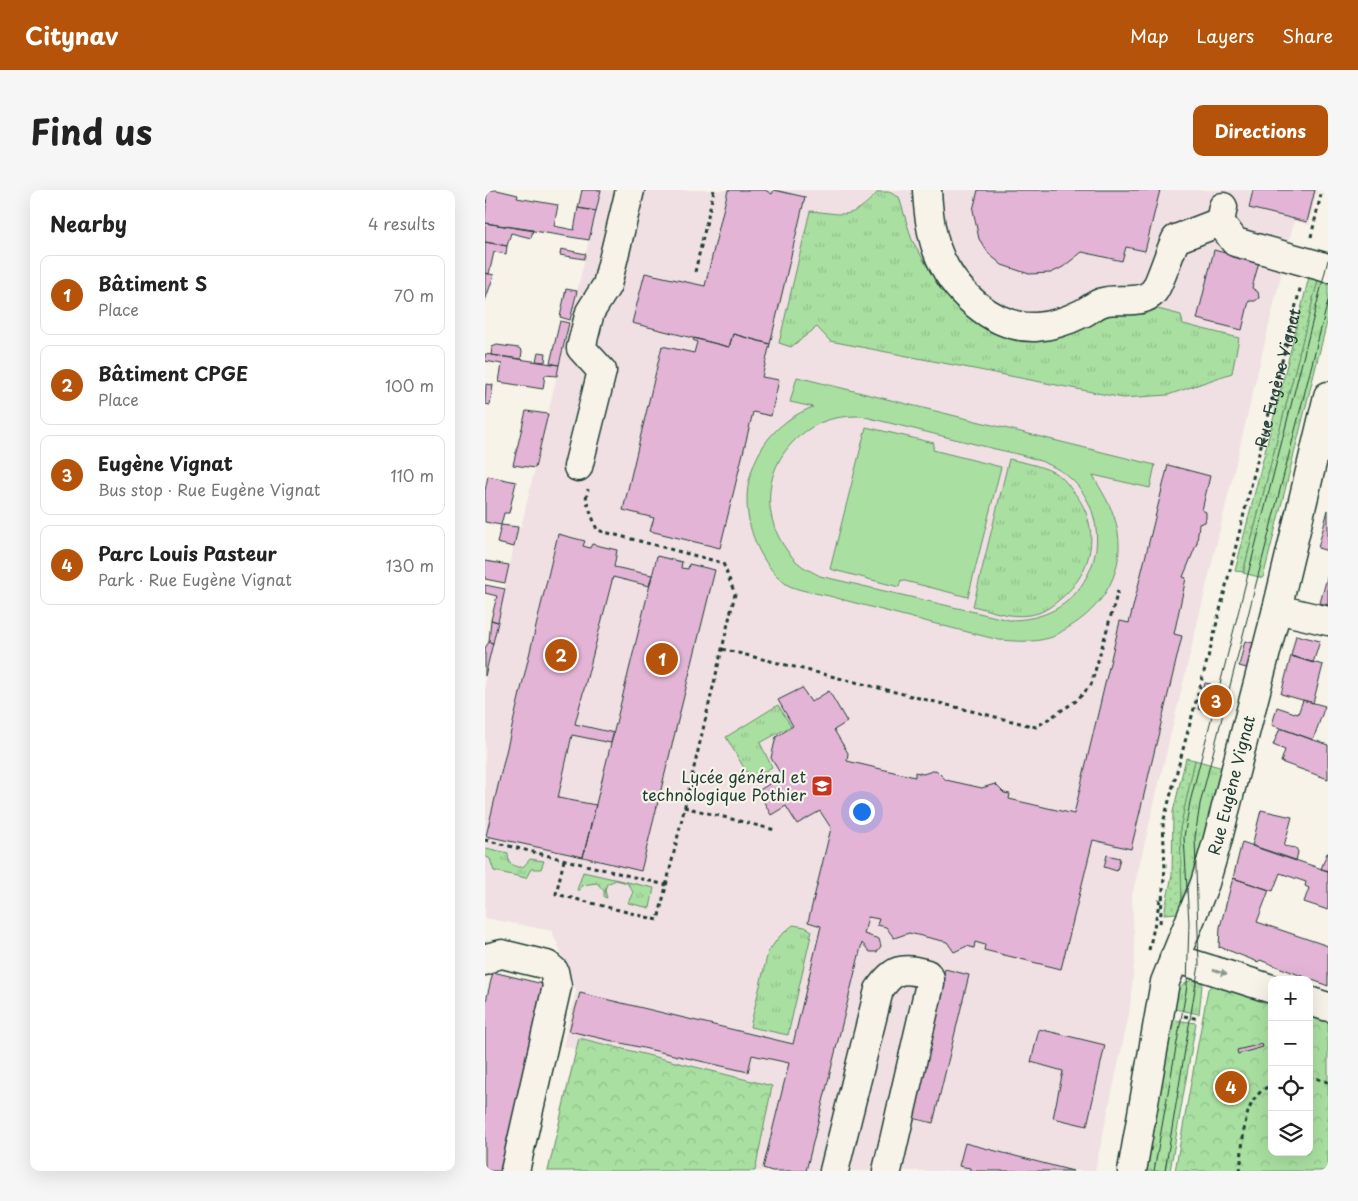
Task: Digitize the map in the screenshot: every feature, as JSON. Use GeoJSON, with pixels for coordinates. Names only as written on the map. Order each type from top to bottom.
{"type":"FeatureCollection","features":[{"type":"Feature","properties":{"kind":"street"},"geometry":{"type":"LineString","coordinates":[[578,467],[601,371],[581,348],[590,312],[607,285],[629,190]]}},
{"type":"Feature","properties":{"kind":"street"},"geometry":{"type":"LineString","coordinates":[[927,190],[929,217],[937,251],[953,278],[969,299],[991,316],[1015,325],[1035,327],[1064,320],[1103,302],[1145,298],[1154,291],[1176,239],[1221,214],[1235,242],[1317,265]]}},
{"type":"Feature","properties":{"kind":"street","name":"Rue Eugène Vignat"},"geometry":{"type":"LineString","coordinates":[[1131,1171],[1158,1011],[1165,982],[1205,883],[1277,609],[1328,396]]}},
{"type":"Feature","properties":{"kind":"street"},"geometry":{"type":"LineString","coordinates":[[1277,609],[1328,622]]}},
{"type":"Feature","properties":{"kind":"street"},"geometry":{"type":"LineString","coordinates":[[485,961],[490,957],[502,954],[547,964],[553,971],[557,986],[515,1171]]}},
{"type":"Feature","properties":{"kind":"street"},"geometry":{"type":"LineString","coordinates":[[1174,958],[1268,988]]}},
{"type":"Feature","properties":{"kind":"street"},"geometry":{"type":"LineString","coordinates":[[834,1171],[879,990],[887,978],[896,971],[905,969],[927,974],[931,978],[887,1171]]}},
{"type":"Feature","properties":{"kind":"street"},"geometry":{"type":"LineString","coordinates":[[1313,1002],[1328,1007]]}},
{"type":"Feature","properties":{"kind":"path"},"geometry":{"type":"LineString","coordinates":[[695,272],[714,190]]}},
{"type":"Feature","properties":{"kind":"path","name":"Rue Eugène Vignat"},"geometry":{"type":"LineString","coordinates":[[1163,887],[1165,868],[1163,823],[1227,584],[1317,265],[1322,190]]}},
{"type":"Feature","properties":{"kind":"path"},"geometry":{"type":"LineString","coordinates":[[564,860],[556,894],[658,920],[735,594],[723,563],[597,530],[586,499],[589,486],[578,467]]}},
{"type":"Feature","properties":{"kind":"path"},"geometry":{"type":"LineString","coordinates":[[722,649],[1036,727],[1077,701],[1091,685],[1118,591]]}},
{"type":"Feature","properties":{"kind":"path"},"geometry":{"type":"LineString","coordinates":[[685,807],[775,830]]}},
{"type":"Feature","properties":{"kind":"path"},"geometry":{"type":"LineString","coordinates":[[485,840],[666,885]]}},
{"type":"Feature","properties":{"kind":"path"},"geometry":{"type":"LineString","coordinates":[[1313,1077],[1328,1082]]}},
{"type":"Feature","properties":{"kind":"path"},"geometry":{"type":"LineString","coordinates":[[1239,1171],[1250,1102],[1261,1089],[1268,1086]]}},
{"type":"Feature","properties":{"kind":"shaded area","name":"Lycée général et technologique Pothier"},"geometry":{"type":"Polygon","coordinates":[[[601,190],[1317,190],[1309,225],[1294,221],[1132,896],[1135,956],[1129,1015],[1095,1171],[1073,1171],[965,1144],[959,1165],[970,1168],[970,1171],[547,1171],[575,1049],[563,1046],[576,991],[552,931],[485,918],[485,676],[518,527],[521,527],[601,190]]]}},
{"type":"Feature","properties":{"kind":"green space"},"geometry":{"type":"Polygon","coordinates":[[[878,192],[889,192],[899,197],[912,240],[926,264],[965,314],[990,330],[1019,337],[1099,319],[1117,311],[1158,309],[1181,315],[1183,324],[1239,338],[1232,373],[1168,395],[1123,398],[830,341],[817,327],[791,347],[779,343],[810,211],[847,214],[861,208],[878,192]]]}},
{"type":"Feature","properties":{"kind":"green space"},"geometry":{"type":"Polygon","coordinates":[[[1310,273],[1319,276],[1243,572],[1235,571],[1310,273]]]}},
{"type":"Feature","properties":{"kind":"green space"},"geometry":{"type":"Polygon","coordinates":[[[1319,276],[1328,278],[1328,318],[1263,578],[1243,573],[1319,276]]]}},
{"type":"Feature","properties":{"kind":"green space"},"geometry":{"type":"Polygon","coordinates":[[[797,377],[1155,465],[1150,488],[1093,475],[1112,511],[1116,523],[1119,556],[1110,585],[1092,610],[1055,636],[1043,640],[999,640],[808,592],[786,584],[776,575],[759,551],[747,509],[747,495],[753,468],[771,435],[790,419],[813,407],[790,402],[797,377]],[[861,416],[835,418],[820,423],[801,435],[786,450],[776,467],[771,486],[770,506],[774,526],[783,545],[797,562],[820,576],[1009,620],[1033,617],[1055,610],[1073,596],[1087,576],[1093,562],[1096,548],[1096,533],[1094,518],[1089,504],[1081,490],[1071,479],[1051,466],[1015,453],[861,416]]]}},
{"type":"Feature","properties":{"kind":"green space"},"geometry":{"type":"Polygon","coordinates":[[[866,427],[934,443],[933,450],[1001,467],[968,597],[901,580],[899,587],[830,569],[866,427]]]}},
{"type":"Feature","properties":{"kind":"green space"},"geometry":{"type":"Polygon","coordinates":[[[1009,459],[1042,467],[1061,477],[1082,503],[1091,532],[1087,562],[1071,589],[1042,612],[1022,616],[1008,615],[973,606],[1009,459]]]}},
{"type":"Feature","properties":{"kind":"green space"},"geometry":{"type":"Polygon","coordinates":[[[778,705],[791,726],[760,743],[772,767],[751,780],[726,737],[778,705]]]}},
{"type":"Feature","properties":{"kind":"green space"},"geometry":{"type":"Polygon","coordinates":[[[1186,758],[1195,760],[1180,828],[1182,907],[1178,913],[1164,914],[1172,875],[1173,812],[1186,758]]]}},
{"type":"Feature","properties":{"kind":"green space"},"geometry":{"type":"Polygon","coordinates":[[[1195,760],[1223,768],[1202,855],[1182,907],[1180,828],[1195,760]]]}},
{"type":"Feature","properties":{"kind":"green space"},"geometry":{"type":"Polygon","coordinates":[[[486,848],[508,853],[509,863],[517,867],[523,867],[530,859],[544,861],[541,869],[531,869],[526,878],[494,871],[490,859],[485,856],[486,848]]]}},
{"type":"Feature","properties":{"kind":"green space"},"geometry":{"type":"Polygon","coordinates":[[[583,872],[654,888],[650,908],[628,903],[633,892],[627,883],[616,880],[607,884],[605,890],[607,898],[604,897],[604,891],[597,883],[582,885],[580,890],[577,890],[583,872]]]}},
{"type":"Feature","properties":{"kind":"green space"},"geometry":{"type":"Polygon","coordinates":[[[793,925],[805,927],[812,931],[788,1035],[750,1027],[768,952],[779,937],[793,925]]]}},
{"type":"Feature","properties":{"kind":"green space"},"geometry":{"type":"Polygon","coordinates":[[[1203,976],[1199,1014],[1170,1008],[1175,995],[1182,986],[1191,980],[1203,976]]]}},
{"type":"Feature","properties":{"kind":"green space"},"geometry":{"type":"Polygon","coordinates":[[[1215,983],[1268,1001],[1268,1156],[1313,1156],[1313,1016],[1328,1022],[1328,1171],[1175,1171],[1208,989],[1215,983]]]}},
{"type":"Feature","properties":{"kind":"green space"},"geometry":{"type":"Polygon","coordinates":[[[1169,1019],[1196,1023],[1170,1171],[1146,1171],[1161,1088],[1169,1019]]]}},
{"type":"Feature","properties":{"kind":"green space"},"geometry":{"type":"Polygon","coordinates":[[[579,1038],[772,1086],[755,1171],[548,1171],[579,1038]]]}},
{"type":"Feature","properties":{"kind":"building"},"geometry":{"type":"Polygon","coordinates":[[[487,190],[497,190],[518,195],[517,198],[558,205],[554,226],[574,230],[578,208],[596,211],[589,240],[485,223],[487,190]]]}},
{"type":"Feature","properties":{"kind":"building"},"geometry":{"type":"Polygon","coordinates":[[[582,190],[601,190],[596,211],[578,208],[582,190]]]}},
{"type":"Feature","properties":{"kind":"building"},"geometry":{"type":"Polygon","coordinates":[[[728,190],[765,190],[772,194],[774,190],[805,197],[770,344],[733,334],[729,347],[632,323],[645,273],[705,286],[728,190]]]}},
{"type":"Feature","properties":{"kind":"building"},"geometry":{"type":"Polygon","coordinates":[[[978,190],[1160,190],[1145,251],[1126,247],[1122,261],[1082,252],[1063,267],[1051,273],[1029,274],[1002,265],[989,254],[979,239],[973,210],[978,190]]]}},
{"type":"Feature","properties":{"kind":"building"},"geometry":{"type":"Polygon","coordinates":[[[1253,190],[1315,190],[1307,222],[1249,208],[1253,190]]]}},
{"type":"Feature","properties":{"kind":"building"},"geometry":{"type":"Polygon","coordinates":[[[485,223],[533,230],[531,238],[511,233],[507,246],[485,242],[485,223]]]}},
{"type":"Feature","properties":{"kind":"building"},"geometry":{"type":"Polygon","coordinates":[[[485,242],[507,246],[506,254],[494,252],[489,274],[485,273],[485,242]]]}},
{"type":"Feature","properties":{"kind":"building"},"geometry":{"type":"Polygon","coordinates":[[[561,249],[586,254],[584,259],[560,255],[561,249]]]}},
{"type":"Feature","properties":{"kind":"building"},"geometry":{"type":"Polygon","coordinates":[[[1214,250],[1259,262],[1252,288],[1258,292],[1259,298],[1255,301],[1249,301],[1242,330],[1197,319],[1214,250]]]}},
{"type":"Feature","properties":{"kind":"building"},"geometry":{"type":"Polygon","coordinates":[[[485,273],[494,275],[485,301],[485,273]]]}},
{"type":"Feature","properties":{"kind":"building"},"geometry":{"type":"Polygon","coordinates":[[[566,289],[577,291],[570,320],[560,317],[566,289]]]}},
{"type":"Feature","properties":{"kind":"building"},"geometry":{"type":"Polygon","coordinates":[[[560,321],[569,323],[559,365],[550,363],[560,321]]]}},
{"type":"Feature","properties":{"kind":"building"},"geometry":{"type":"Polygon","coordinates":[[[733,334],[770,344],[762,377],[779,380],[771,416],[753,412],[720,548],[650,531],[654,518],[623,510],[662,346],[694,353],[697,342],[693,340],[694,338],[729,347],[733,334]]]}},
{"type":"Feature","properties":{"kind":"building"},"geometry":{"type":"Polygon","coordinates":[[[497,345],[519,348],[522,351],[521,359],[491,355],[492,347],[497,345]]]}},
{"type":"Feature","properties":{"kind":"building"},"geometry":{"type":"Polygon","coordinates":[[[538,352],[546,353],[545,362],[536,361],[538,352]]]}},
{"type":"Feature","properties":{"kind":"building"},"geometry":{"type":"Polygon","coordinates":[[[485,354],[559,365],[557,376],[545,375],[543,389],[499,382],[502,364],[485,361],[485,354]]]}},
{"type":"Feature","properties":{"kind":"building"},"geometry":{"type":"Polygon","coordinates":[[[486,384],[493,385],[490,405],[485,404],[486,384]]]}},
{"type":"Feature","properties":{"kind":"building"},"geometry":{"type":"Polygon","coordinates":[[[526,411],[548,414],[535,468],[513,465],[526,411]]]}},
{"type":"Feature","properties":{"kind":"building"},"geometry":{"type":"Polygon","coordinates":[[[1168,465],[1210,476],[1202,510],[1206,512],[1205,522],[1199,524],[1197,543],[1183,577],[1186,578],[1174,634],[1182,636],[1131,849],[1093,840],[1061,969],[984,950],[985,945],[975,942],[974,948],[967,946],[954,952],[947,942],[909,933],[894,938],[886,927],[877,925],[879,919],[868,917],[864,934],[879,939],[881,946],[877,952],[870,952],[862,943],[806,1171],[772,1171],[763,1168],[789,1063],[752,1055],[748,1072],[569,1031],[580,993],[793,1044],[821,926],[808,922],[831,828],[820,811],[797,824],[786,806],[771,815],[758,791],[782,776],[771,758],[776,737],[793,726],[778,700],[802,688],[811,702],[829,691],[847,722],[834,730],[848,753],[847,761],[915,777],[915,772],[923,774],[936,770],[946,780],[982,788],[995,784],[1004,793],[1010,794],[1009,799],[1074,814],[1120,621],[1129,623],[1168,465]]]}},
{"type":"Feature","properties":{"kind":"building"},"geometry":{"type":"Polygon","coordinates":[[[488,476],[516,482],[509,513],[504,513],[501,525],[485,522],[485,491],[488,476]]]}},
{"type":"Feature","properties":{"kind":"building"},"geometry":{"type":"Polygon","coordinates":[[[1328,510],[1328,551],[1318,548],[1328,510]]]}},
{"type":"Feature","properties":{"kind":"building"},"geometry":{"type":"Polygon","coordinates":[[[501,525],[518,527],[514,547],[497,543],[501,525]]]}},
{"type":"Feature","properties":{"kind":"building"},"geometry":{"type":"Polygon","coordinates":[[[558,534],[585,541],[583,546],[590,548],[592,544],[617,550],[614,567],[652,575],[649,586],[613,577],[575,724],[614,733],[611,743],[572,735],[558,798],[596,805],[583,857],[486,836],[558,534]]]}},
{"type":"Feature","properties":{"kind":"building"},"geometry":{"type":"Polygon","coordinates":[[[657,556],[682,562],[681,568],[688,569],[689,564],[715,570],[641,871],[583,857],[657,556]]]}},
{"type":"Feature","properties":{"kind":"building"},"geometry":{"type":"Polygon","coordinates":[[[485,561],[509,565],[505,583],[485,579],[485,561]]]}},
{"type":"Feature","properties":{"kind":"building"},"geometry":{"type":"Polygon","coordinates":[[[1328,574],[1328,605],[1320,603],[1328,574]]]}},
{"type":"Feature","properties":{"kind":"building"},"geometry":{"type":"Polygon","coordinates":[[[485,585],[505,589],[498,622],[491,620],[497,596],[485,593],[485,585]]]}},
{"type":"Feature","properties":{"kind":"building"},"geometry":{"type":"Polygon","coordinates":[[[491,620],[498,622],[493,643],[489,642],[491,620]]]}},
{"type":"Feature","properties":{"kind":"building"},"geometry":{"type":"Polygon","coordinates":[[[1296,635],[1320,641],[1313,663],[1291,656],[1296,635]]]}},
{"type":"Feature","properties":{"kind":"building"},"geometry":{"type":"Polygon","coordinates":[[[1245,641],[1253,643],[1247,668],[1239,666],[1245,641]]]}},
{"type":"Feature","properties":{"kind":"building"},"geometry":{"type":"Polygon","coordinates":[[[489,642],[493,643],[485,676],[485,648],[489,642]]]}},
{"type":"Feature","properties":{"kind":"building"},"geometry":{"type":"Polygon","coordinates":[[[1291,656],[1323,665],[1313,703],[1281,694],[1291,656]]]}},
{"type":"Feature","properties":{"kind":"building"},"geometry":{"type":"Polygon","coordinates":[[[1205,683],[1211,684],[1204,711],[1198,709],[1205,683]]]}},
{"type":"Feature","properties":{"kind":"building"},"geometry":{"type":"Polygon","coordinates":[[[1303,700],[1325,706],[1313,740],[1272,725],[1277,707],[1298,714],[1303,700]]]}},
{"type":"Feature","properties":{"kind":"building"},"geometry":{"type":"Polygon","coordinates":[[[1280,728],[1328,745],[1328,779],[1281,762],[1285,750],[1273,745],[1280,728]]]}},
{"type":"Feature","properties":{"kind":"building"},"geometry":{"type":"Polygon","coordinates":[[[1261,810],[1292,817],[1284,846],[1296,848],[1298,852],[1296,861],[1252,846],[1261,810]]]}},
{"type":"Feature","properties":{"kind":"building"},"geometry":{"type":"Polygon","coordinates":[[[1242,842],[1328,871],[1328,910],[1304,902],[1309,888],[1305,886],[1306,882],[1280,873],[1273,891],[1233,878],[1242,842]]]}},
{"type":"Feature","properties":{"kind":"building"},"geometry":{"type":"Polygon","coordinates":[[[1328,853],[1328,871],[1321,869],[1328,853]]]}},
{"type":"Feature","properties":{"kind":"building"},"geometry":{"type":"Polygon","coordinates":[[[1107,855],[1120,858],[1117,871],[1104,867],[1107,855]]]}},
{"type":"Feature","properties":{"kind":"building"},"geometry":{"type":"Polygon","coordinates":[[[1233,878],[1269,890],[1257,922],[1328,946],[1328,986],[1313,980],[1313,976],[1302,976],[1260,960],[1258,962],[1219,948],[1220,927],[1233,878]]]}},
{"type":"Feature","properties":{"kind":"building"},"geometry":{"type":"Polygon","coordinates":[[[945,969],[969,975],[933,1123],[908,1117],[945,969]]]}},
{"type":"Feature","properties":{"kind":"building"},"geometry":{"type":"Polygon","coordinates":[[[493,972],[547,985],[502,1171],[485,1171],[485,1005],[493,972]]]}},
{"type":"Feature","properties":{"kind":"building"},"geometry":{"type":"Polygon","coordinates":[[[1039,1029],[1105,1045],[1087,1126],[1053,1118],[1063,1071],[1031,1062],[1039,1029]]]}},
{"type":"Feature","properties":{"kind":"building"},"geometry":{"type":"Polygon","coordinates":[[[1262,1044],[1263,1047],[1238,1054],[1237,1050],[1262,1044]]]}},
{"type":"Feature","properties":{"kind":"building"},"geometry":{"type":"Polygon","coordinates":[[[965,1143],[1073,1171],[970,1171],[970,1168],[959,1166],[965,1143]]]}},
{"type":"Feature","properties":{"kind":"tram line"},"geometry":{"type":"LineString","coordinates":[[1154,1171],[1187,986],[1189,923],[1184,837],[1190,802],[1328,260]]}},
{"type":"Feature","properties":{"kind":"tram line"},"geometry":{"type":"LineString","coordinates":[[1165,1171],[1199,965],[1195,837],[1200,804],[1328,301]]}},
{"type":"Feature","properties":{"kind":"place","name":"Bâtiment CPGE"},"geometry":{"type":"Point","coordinates":[561,655]}},
{"type":"Feature","properties":{"kind":"place","name":"Bâtiment S"},"geometry":{"type":"Point","coordinates":[662,659]}},
{"type":"Feature","properties":{"kind":"place","name":"Eugène Vignat"},"geometry":{"type":"Point","coordinates":[1216,701]}},
{"type":"Feature","properties":{"kind":"place","name":"Lycée général et technologique Pothier"},"geometry":{"type":"Point","coordinates":[822,786]}},
{"type":"Feature","properties":{"kind":"place","name":"Parc Louis Pasteur"},"geometry":{"type":"Point","coordinates":[1231,1087]}}]}
